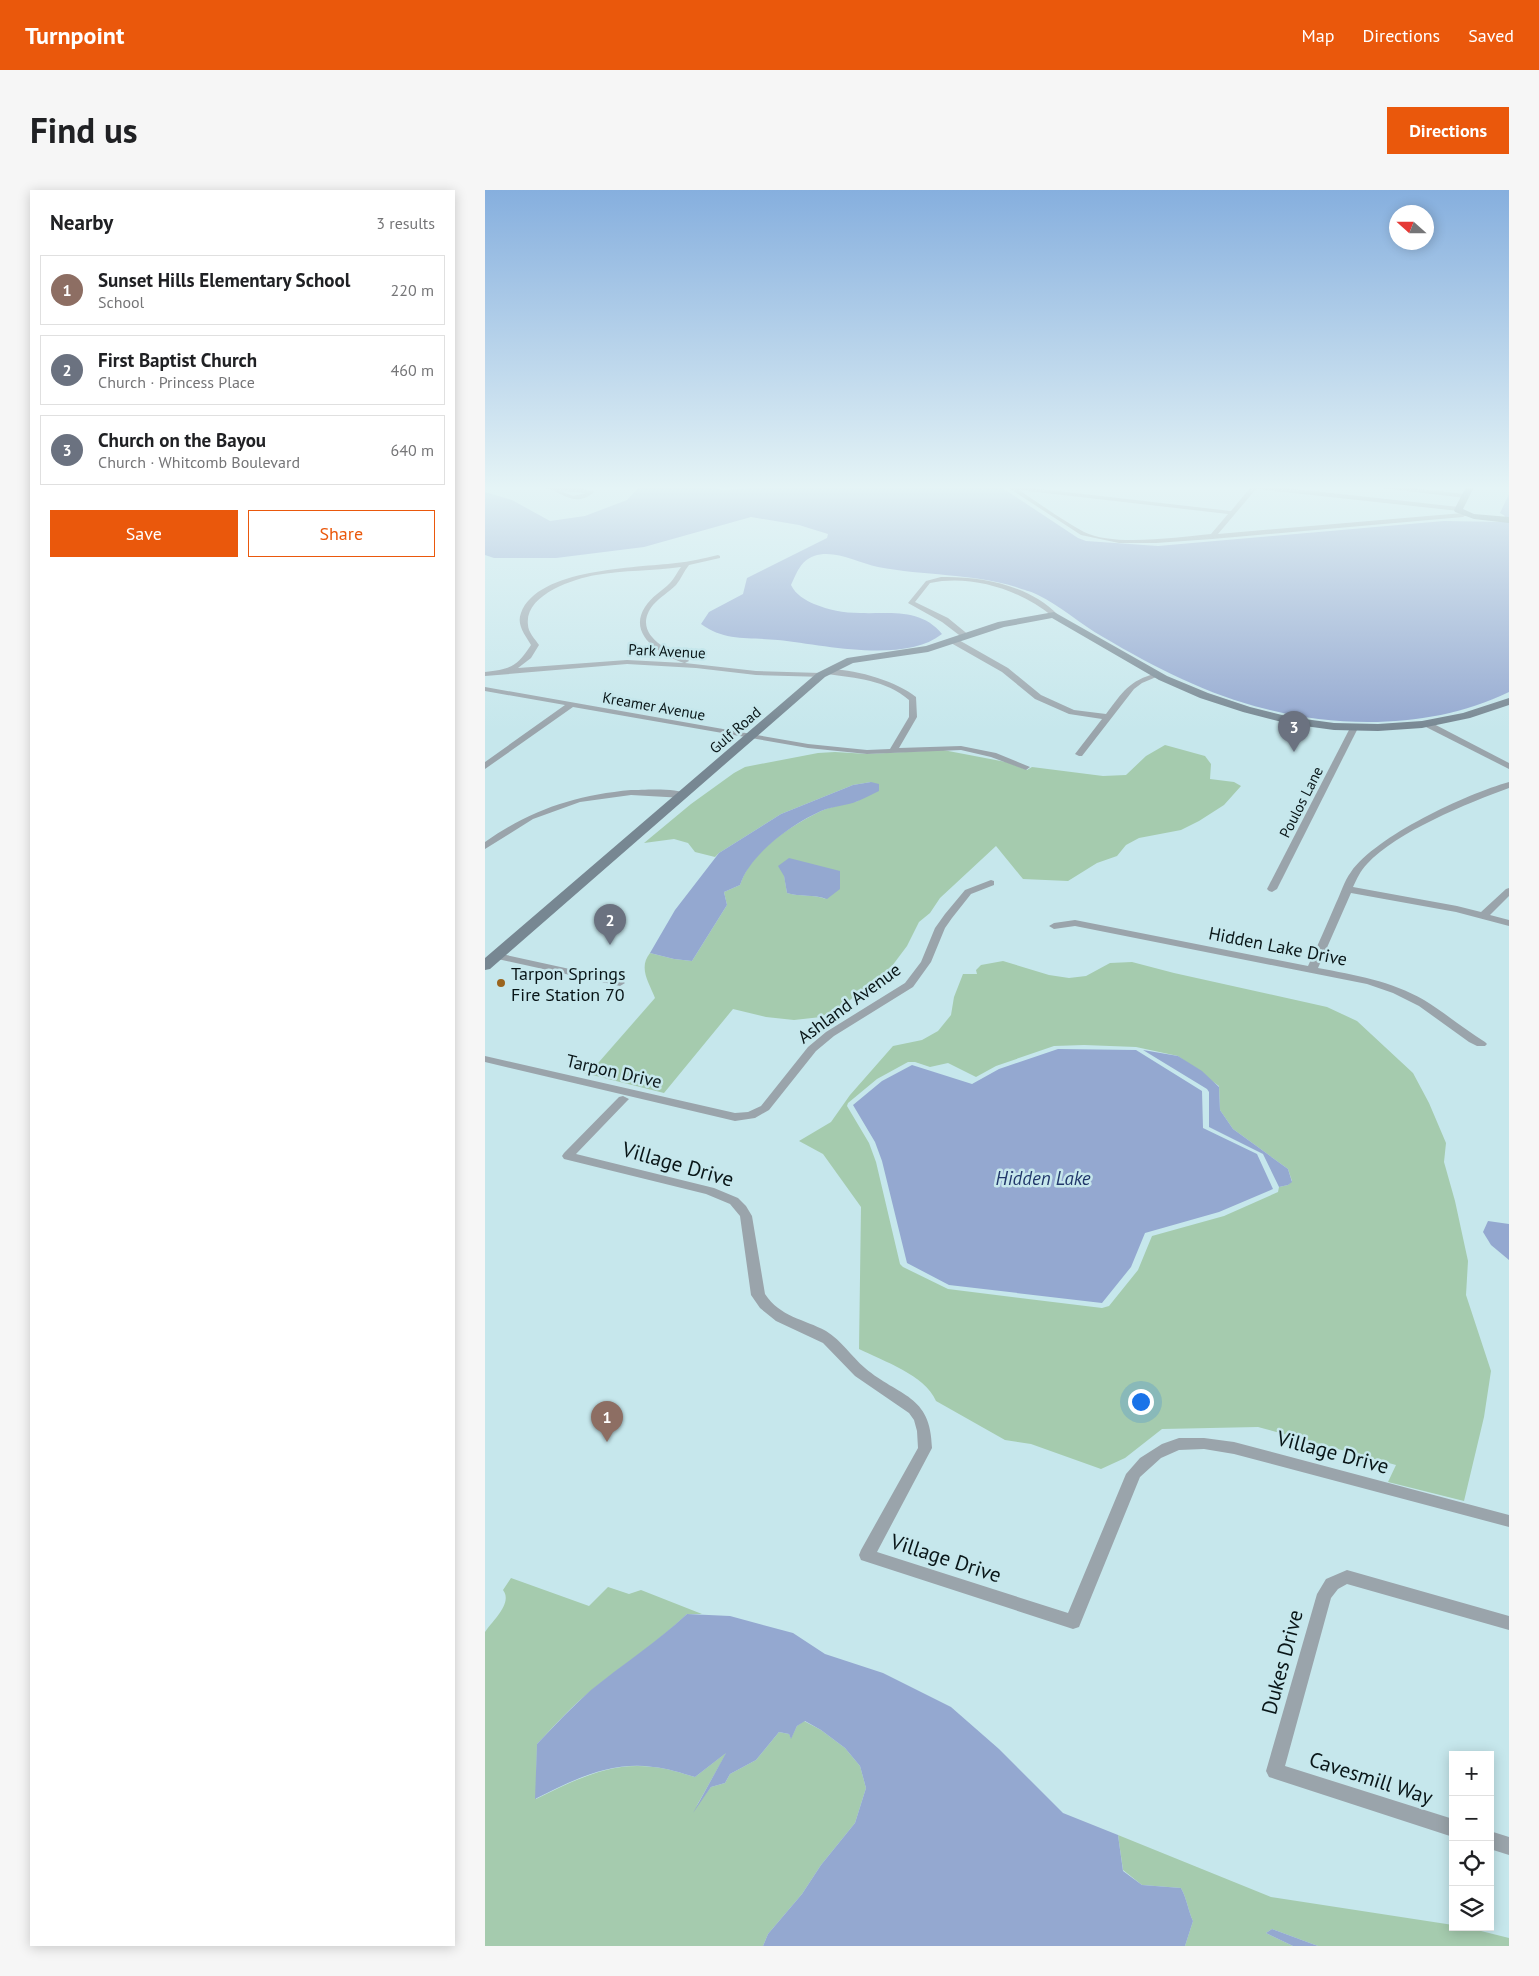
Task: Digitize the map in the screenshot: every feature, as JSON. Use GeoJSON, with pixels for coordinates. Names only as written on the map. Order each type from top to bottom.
{"type":"FeatureCollection","features":[{"type":"Feature","properties":{"kind":"street"},"geometry":{"type":"LineString","coordinates":[[511,670],[528,656],[535,645],[523,622],[527,608],[542,593],[556,585],[595,573],[655,567],[680,573]]}},
{"type":"Feature","properties":{"kind":"street"},"geometry":{"type":"LineString","coordinates":[[684,567],[674,583],[649,605],[642,620],[645,634],[653,644],[666,653],[696,666]]}},
{"type":"Feature","properties":{"kind":"street"},"geometry":{"type":"LineString","coordinates":[[1107,718],[1072,712],[1038,697],[1005,670],[960,639],[945,620],[911,603],[929,581],[959,579],[991,585],[1025,596],[1046,607],[1054,616],[1157,675],[1210,698],[1265,716],[1309,724],[1354,728],[1396,728],[1427,724],[1478,712],[1509,701]]}},
{"type":"Feature","properties":{"kind":"street","name":"Gulf Road"},"geometry":{"type":"LineString","coordinates":[[485,966],[824,673],[851,660],[923,650],[1013,621],[1054,616]]}},
{"type":"Feature","properties":{"kind":"street"},"geometry":{"type":"LineString","coordinates":[[647,663],[658,659],[666,653]]}},
{"type":"Feature","properties":{"kind":"street","name":"Park Avenue"},"geometry":{"type":"LineString","coordinates":[[485,674],[511,670],[602,663],[647,663],[756,673],[824,673],[865,678],[891,685],[913,699],[913,717],[893,751]]}},
{"type":"Feature","properties":{"kind":"street"},"geometry":{"type":"LineString","coordinates":[[1079,754],[1132,686],[1157,675]]}},
{"type":"Feature","properties":{"kind":"street","name":"Kreamer Avenue"},"geometry":{"type":"LineString","coordinates":[[485,690],[752,737],[843,750],[893,751],[961,748],[993,755],[1026,767]]}},
{"type":"Feature","properties":{"kind":"street"},"geometry":{"type":"LineString","coordinates":[[485,766],[571,705]]}},
{"type":"Feature","properties":{"kind":"street"},"geometry":{"type":"LineString","coordinates":[[1427,724],[1509,766]]}},
{"type":"Feature","properties":{"kind":"street","name":"Poulos Lane"},"geometry":{"type":"LineString","coordinates":[[1272,889],[1354,728]]}},
{"type":"Feature","properties":{"kind":"street"},"geometry":{"type":"LineString","coordinates":[[1312,969],[1347,888],[1358,868],[1378,850],[1414,826],[1509,785]]}},
{"type":"Feature","properties":{"kind":"street"},"geometry":{"type":"LineString","coordinates":[[485,846],[507,829],[537,813],[578,799],[625,792],[654,791],[684,795]]}},
{"type":"Feature","properties":{"kind":"street","name":"Ashland Avenue"},"geometry":{"type":"LineString","coordinates":[[735,1117],[751,1115],[765,1108],[812,1049],[831,1034],[909,985],[926,962],[940,928],[948,916],[968,892],[991,883]]}},
{"type":"Feature","properties":{"kind":"street"},"geometry":{"type":"LineString","coordinates":[[1347,888],[1452,908],[1509,924]]}},
{"type":"Feature","properties":{"kind":"street"},"geometry":{"type":"LineString","coordinates":[[1483,916],[1509,891]]}},
{"type":"Feature","properties":{"kind":"street","name":"Hidden Lake Drive"},"geometry":{"type":"LineString","coordinates":[[1054,926],[1075,923],[1369,981],[1398,991],[1422,1004],[1481,1044]]}},
{"type":"Feature","properties":{"kind":"street"},"geometry":{"type":"LineString","coordinates":[[497,956],[620,983]]}},
{"type":"Feature","properties":{"kind":"street","name":"Tarpon Drive"},"geometry":{"type":"LineString","coordinates":[[485,1059],[735,1117]]}},
{"type":"Feature","properties":{"kind":"street","name":"Village Drive"},"geometry":{"type":"LineString","coordinates":[[623,1099],[568,1156],[710,1191],[734,1202],[742,1209],[746,1216],[759,1294],[765,1305],[779,1318],[830,1340],[842,1351],[859,1372],[905,1399],[919,1415],[925,1430],[925,1448],[867,1554],[1073,1622],[1134,1474],[1148,1459],[1170,1445],[1194,1442],[1217,1444],[1246,1451],[1509,1521]]}},
{"type":"Feature","properties":{"kind":"street","name":"Dukes Drive"},"geometry":{"type":"LineString","coordinates":[[1275,1772],[1325,1591],[1335,1582],[1347,1577],[1509,1623]]}},
{"type":"Feature","properties":{"kind":"street","name":"Cavesmill Way"},"geometry":{"type":"LineString","coordinates":[[1275,1772],[1449,1827]]}},
{"type":"Feature","properties":{"kind":"street"},"geometry":{"type":"LineString","coordinates":[[1493,1841],[1509,1846]]}},
{"type":"Feature","properties":{"kind":"green space"},"geometry":{"type":"Polygon","coordinates":[[[1165,745],[1205,756],[1211,764],[1210,779],[1234,782],[1241,786],[1224,805],[1199,821],[1181,830],[1139,838],[1126,845],[1117,856],[1097,863],[1068,881],[1023,879],[996,846],[940,898],[930,913],[919,922],[907,946],[892,966],[845,1004],[821,1017],[794,1020],[766,1017],[733,1009],[664,1093],[584,1073],[592,1070],[655,998],[645,970],[645,964],[650,953],[692,961],[727,905],[724,892],[740,885],[745,873],[762,851],[784,832],[809,817],[830,808],[858,801],[871,782],[853,785],[781,814],[715,857],[695,852],[688,843],[674,839],[644,843],[691,804],[734,773],[745,767],[818,753],[868,754],[943,750],[1006,762],[1027,770],[1032,767],[1103,776],[1126,775],[1146,756],[1165,745]],[[784,875],[787,893],[826,899],[784,875]]]}},
{"type":"Feature","properties":{"kind":"green space"},"geometry":{"type":"Polygon","coordinates":[[[1003,961],[1049,975],[1069,978],[1086,976],[1110,963],[1132,962],[1327,1007],[1357,1021],[1413,1073],[1429,1103],[1446,1143],[1444,1162],[1455,1201],[1468,1261],[1466,1295],[1491,1371],[1484,1417],[1464,1501],[1388,1482],[1396,1465],[1258,1427],[1162,1429],[1125,1458],[1101,1469],[1031,1444],[1005,1440],[936,1401],[931,1392],[913,1376],[859,1349],[861,1207],[823,1154],[799,1141],[831,1122],[850,1095],[893,1046],[922,1040],[938,1031],[951,1015],[954,997],[963,974],[977,974],[976,970],[981,965],[1003,961]],[[1054,1046],[996,1066],[976,1077],[948,1063],[930,1067],[915,1062],[908,1062],[877,1079],[848,1103],[847,1106],[869,1143],[876,1162],[900,1264],[948,1289],[1102,1308],[1109,1306],[1138,1270],[1152,1236],[1224,1216],[1278,1192],[1279,1187],[1288,1185],[1292,1181],[1288,1169],[1233,1129],[1220,1110],[1219,1086],[1178,1056],[1136,1047],[1054,1046]]]}},
{"type":"Feature","properties":{"kind":"green space"},"geometry":{"type":"Polygon","coordinates":[[[511,1578],[589,1606],[608,1587],[629,1594],[641,1590],[702,1614],[687,1614],[653,1643],[585,1695],[537,1744],[536,1799],[578,1779],[622,1767],[658,1768],[695,1777],[727,1752],[696,1807],[711,1787],[725,1783],[730,1774],[756,1760],[779,1732],[789,1734],[791,1738],[797,1726],[804,1721],[821,1730],[845,1748],[860,1766],[866,1788],[855,1823],[821,1865],[802,1894],[768,1934],[763,1946],[485,1946],[485,1632],[504,1606],[506,1600],[503,1590],[511,1578]]]}},
{"type":"Feature","properties":{"kind":"green space"},"geometry":{"type":"Polygon","coordinates":[[[1118,1835],[1271,1897],[1449,1924],[1449,1931],[1481,1931],[1509,1938],[1509,1946],[1318,1946],[1272,1929],[1266,1933],[1293,1946],[1185,1946],[1193,1921],[1181,1888],[1142,1885],[1123,1870],[1118,1835]]]}},
{"type":"Feature","properties":{"kind":"water"},"geometry":{"type":"Polygon","coordinates":[[[769,567],[800,567],[791,585],[795,592],[811,602],[842,612],[894,613],[915,616],[934,626],[942,634],[926,643],[907,648],[863,650],[778,640],[738,638],[719,634],[701,624],[709,612],[743,594],[747,578],[769,567]]]}},
{"type":"Feature","properties":{"kind":"water"},"geometry":{"type":"Polygon","coordinates":[[[878,567],[1509,567],[1509,692],[1481,704],[1451,713],[1420,718],[1358,722],[1326,720],[1296,715],[1244,703],[1182,679],[1122,648],[1055,604],[1016,587],[982,579],[878,567]]]}},
{"type":"Feature","properties":{"kind":"water"},"geometry":{"type":"Polygon","coordinates":[[[871,782],[879,784],[879,791],[858,801],[821,811],[785,832],[762,851],[745,873],[740,885],[724,892],[727,905],[692,961],[650,953],[675,910],[719,853],[781,814],[853,785],[871,782]]]}},
{"type":"Feature","properties":{"kind":"water"},"geometry":{"type":"Polygon","coordinates":[[[789,858],[840,871],[840,889],[827,899],[787,893],[784,876],[778,866],[789,858]]]}},
{"type":"Feature","properties":{"kind":"water","name":"Hidden Lake"},"geometry":{"type":"Polygon","coordinates":[[[1058,1049],[1136,1050],[1202,1091],[1203,1128],[1257,1154],[1273,1189],[1219,1212],[1145,1233],[1131,1267],[1102,1303],[949,1285],[907,1263],[882,1161],[875,1142],[853,1105],[882,1081],[912,1065],[972,1084],[999,1069],[1058,1049]]]}},
{"type":"Feature","properties":{"kind":"water"},"geometry":{"type":"Polygon","coordinates":[[[1143,1050],[1178,1056],[1202,1071],[1219,1087],[1220,1110],[1233,1129],[1288,1169],[1292,1182],[1279,1187],[1263,1154],[1209,1127],[1209,1092],[1207,1089],[1143,1050]]]}},
{"type":"Feature","properties":{"kind":"water"},"geometry":{"type":"Polygon","coordinates":[[[1488,1221],[1509,1224],[1509,1260],[1491,1245],[1483,1232],[1488,1221]]]}},
{"type":"Feature","properties":{"kind":"water"},"geometry":{"type":"Polygon","coordinates":[[[687,1614],[730,1616],[793,1633],[825,1654],[883,1673],[951,1707],[999,1749],[1063,1813],[1118,1835],[1123,1871],[1142,1885],[1181,1888],[1193,1921],[1185,1946],[763,1946],[768,1934],[802,1894],[821,1865],[855,1823],[866,1788],[860,1766],[845,1748],[805,1721],[797,1726],[791,1739],[789,1734],[779,1732],[756,1760],[730,1774],[725,1783],[711,1787],[693,1813],[726,1753],[695,1777],[674,1771],[637,1766],[607,1769],[563,1785],[535,1799],[537,1744],[591,1690],[687,1614]]]}},
{"type":"Feature","properties":{"kind":"water"},"geometry":{"type":"Polygon","coordinates":[[[1272,1929],[1318,1946],[1293,1946],[1266,1933],[1272,1929]]]}},
{"type":"Feature","properties":{"kind":"place","name":"Church on the Bayou"},"geometry":{"type":"Point","coordinates":[1294,752]}},
{"type":"Feature","properties":{"kind":"place","name":"First Baptist Church"},"geometry":{"type":"Point","coordinates":[610,945]}},
{"type":"Feature","properties":{"kind":"place","name":"Tarpon Springs Fire Station 70"},"geometry":{"type":"Point","coordinates":[501,983]}},
{"type":"Feature","properties":{"kind":"place","name":"Sunset Hills Elementary School"},"geometry":{"type":"Point","coordinates":[607,1442]}}]}
